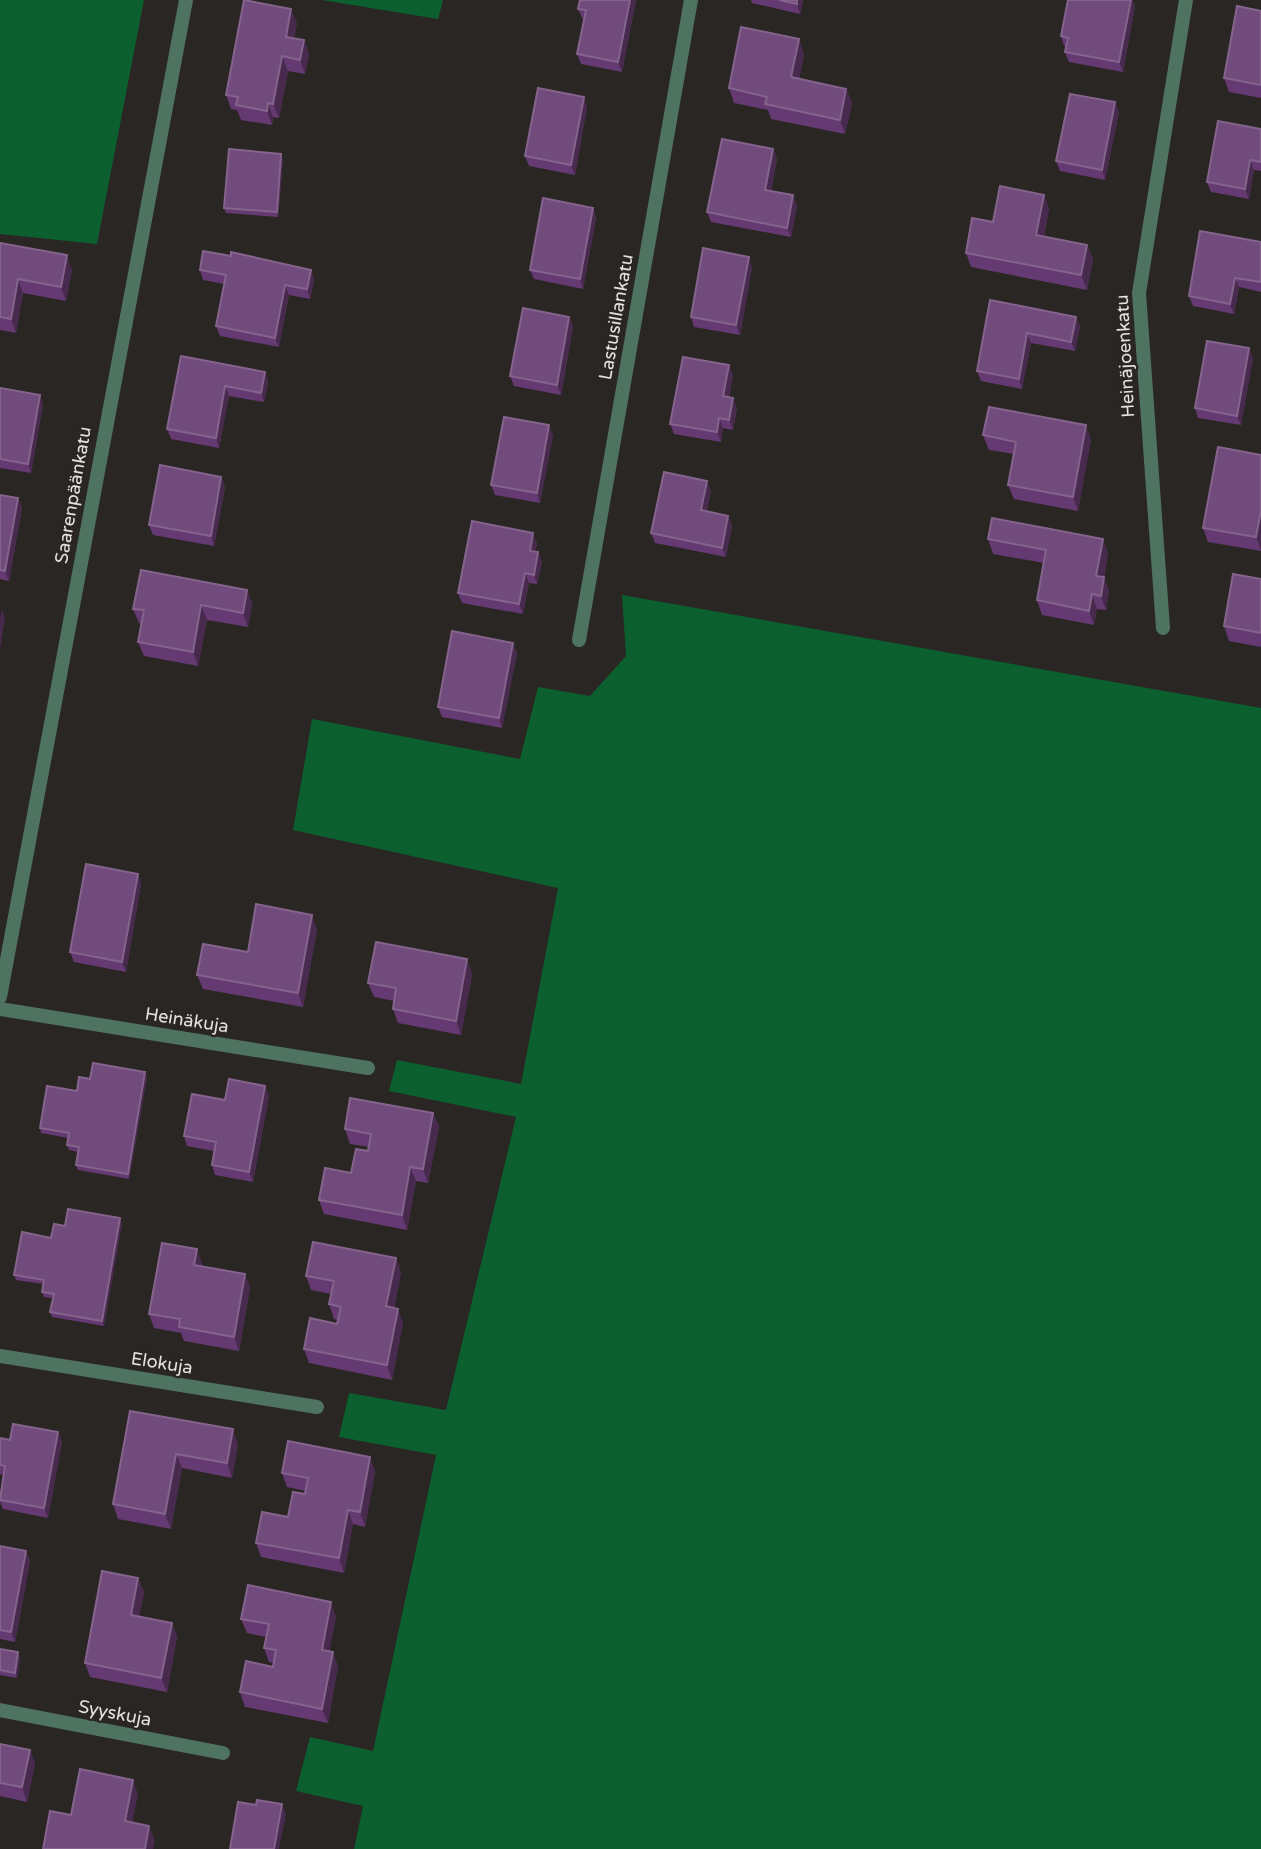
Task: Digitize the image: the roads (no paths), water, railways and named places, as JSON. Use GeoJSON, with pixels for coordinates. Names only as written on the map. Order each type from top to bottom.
{"type":"FeatureCollection","features":[{"type":"Feature","properties":{"kind":"street","name":"Saarenpäänkatu"},"geometry":{"type":"LineString","coordinates":[[0,998],[186,0]]}},
{"type":"Feature","properties":{"kind":"street","name":"Lastusillankatu"},"geometry":{"type":"LineString","coordinates":[[579,640],[691,0]]}},
{"type":"Feature","properties":{"kind":"street","name":"Heinäjoenkatu"},"geometry":{"type":"LineString","coordinates":[[1163,628],[1139,293],[1186,0]]}},
{"type":"Feature","properties":{"kind":"street","name":"Heinäkuja"},"geometry":{"type":"LineString","coordinates":[[0,1009],[368,1068]]}},
{"type":"Feature","properties":{"kind":"street","name":"Elokuja"},"geometry":{"type":"LineString","coordinates":[[0,1356],[317,1407]]}},
{"type":"Feature","properties":{"kind":"street","name":"Syyskuja"},"geometry":{"type":"LineString","coordinates":[[0,1710],[223,1753]]}}]}
